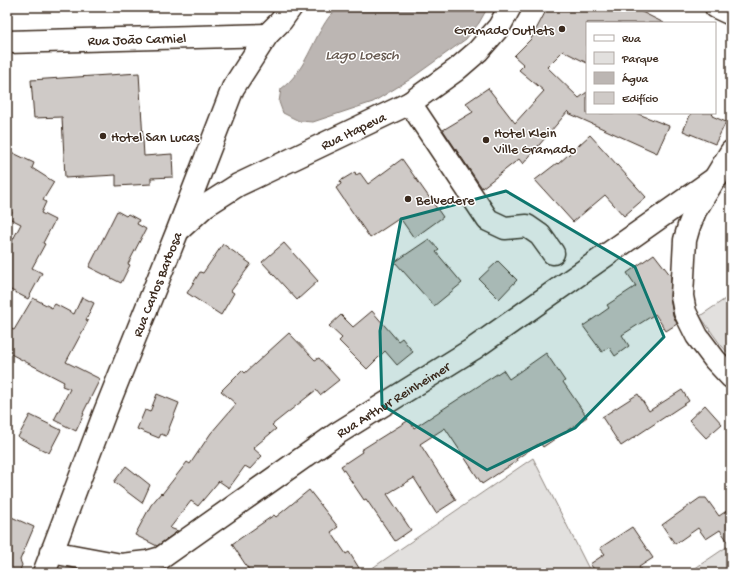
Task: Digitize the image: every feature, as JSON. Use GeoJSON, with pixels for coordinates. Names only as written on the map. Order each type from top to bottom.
{"type":"FeatureCollection","features":[{"type":"Feature","properties":{"kind":"street","name":"Rua Carlos Barbosa"},"geometry":{"type":"LineString","coordinates":[[44,573],[108,405],[233,88],[267,35],[291,7]]}},
{"type":"Feature","properties":{"kind":"street","name":"Rua Itapeva"},"geometry":{"type":"LineString","coordinates":[[178,230],[204,206],[238,185],[410,103],[456,70],[478,51],[499,27],[510,7]]}},
{"type":"Feature","properties":{"kind":"street"},"geometry":{"type":"LineString","coordinates":[[716,7],[731,14]]}},
{"type":"Feature","properties":{"kind":"street","name":"Rua João Carniel"},"geometry":{"type":"LineString","coordinates":[[7,42],[267,35]]}},
{"type":"Feature","properties":{"kind":"street"},"geometry":{"type":"LineString","coordinates":[[410,103],[488,220],[505,228],[527,226],[540,235],[553,253]]}},
{"type":"Feature","properties":{"kind":"street"},"geometry":{"type":"LineString","coordinates":[[731,152],[695,211],[689,226],[685,240],[682,296],[686,312],[697,336],[715,360],[731,376]]}},
{"type":"Feature","properties":{"kind":"street","name":"Rua Arthur Reinheimer"},"geometry":{"type":"LineString","coordinates":[[51,552],[120,565],[147,562],[161,558],[338,433],[473,349],[717,177]]}},
{"type":"Feature","properties":{"kind":"highlighted area"},"geometry":{"type":"Polygon","coordinates":[[[506,191],[635,267],[664,337],[575,428],[487,470],[382,405],[380,331],[401,219],[506,191]]]}},
{"type":"Feature","properties":{"kind":"green space"},"geometry":{"type":"Polygon","coordinates":[[[731,295],[731,356],[720,344],[700,316],[731,295]]]}},
{"type":"Feature","properties":{"kind":"green space"},"geometry":{"type":"Polygon","coordinates":[[[533,458],[591,573],[365,573],[533,458]]]}},
{"type":"Feature","properties":{"kind":"green space"},"geometry":{"type":"Polygon","coordinates":[[[731,544],[731,573],[688,573],[731,544]]]}},
{"type":"Feature","properties":{"kind":"water","name":"Lago Loesch"},"geometry":{"type":"Polygon","coordinates":[[[341,7],[488,7],[479,23],[466,39],[409,80],[373,102],[313,122],[299,121],[283,113],[279,102],[281,89],[290,81],[303,64],[329,17],[341,7]]]}},
{"type":"Feature","properties":{"kind":"building"},"geometry":{"type":"Polygon","coordinates":[[[548,7],[632,7],[662,22],[586,22],[586,62],[563,51],[547,67],[579,98],[586,93],[586,114],[639,114],[669,126],[657,153],[568,113],[570,113],[568,111],[523,164],[519,159],[482,188],[443,130],[473,112],[466,103],[488,88],[515,123],[544,91],[519,70],[524,65],[514,56],[531,39],[548,7]]]}},
{"type":"Feature","properties":{"kind":"building","name":"Hotel San Lucas"},"geometry":{"type":"Polygon","coordinates":[[[139,73],[144,156],[172,154],[173,177],[151,178],[151,184],[116,186],[116,175],[65,178],[62,117],[34,118],[31,80],[139,73]]]}},
{"type":"Feature","properties":{"kind":"building"},"geometry":{"type":"Polygon","coordinates":[[[691,114],[713,114],[712,116],[726,122],[715,144],[683,131],[691,114]]]}},
{"type":"Feature","properties":{"kind":"building"},"geometry":{"type":"Polygon","coordinates":[[[590,135],[646,197],[624,216],[605,195],[573,222],[535,180],[557,163],[558,164],[590,135]]]}},
{"type":"Feature","properties":{"kind":"building"},"geometry":{"type":"Polygon","coordinates":[[[7,150],[34,163],[32,168],[54,182],[43,200],[46,202],[41,213],[55,220],[43,243],[45,244],[32,268],[42,273],[28,299],[7,288],[7,251],[21,224],[9,218],[12,212],[7,210],[7,150]]]}},
{"type":"Feature","properties":{"kind":"building"},"geometry":{"type":"Polygon","coordinates":[[[402,159],[443,217],[414,238],[400,218],[370,238],[336,188],[341,184],[340,181],[355,172],[356,175],[360,173],[368,184],[402,159]]]}},
{"type":"Feature","properties":{"kind":"building"},"geometry":{"type":"Polygon","coordinates":[[[117,211],[126,216],[128,214],[139,220],[137,224],[146,229],[128,264],[130,265],[121,283],[89,267],[117,211]]]}},
{"type":"Feature","properties":{"kind":"building"},"geometry":{"type":"Polygon","coordinates":[[[429,239],[439,250],[436,252],[462,283],[434,306],[395,262],[429,239]]]}},
{"type":"Feature","properties":{"kind":"building"},"geometry":{"type":"Polygon","coordinates":[[[284,243],[318,281],[297,300],[262,262],[284,243]]]}},
{"type":"Feature","properties":{"kind":"building"},"geometry":{"type":"Polygon","coordinates":[[[223,244],[251,264],[231,291],[234,293],[221,315],[187,293],[200,272],[203,273],[223,244]]]}},
{"type":"Feature","properties":{"kind":"building"},"geometry":{"type":"Polygon","coordinates":[[[654,254],[671,276],[670,298],[673,315],[677,324],[666,331],[655,314],[622,335],[629,346],[615,356],[609,347],[602,352],[583,326],[609,308],[607,305],[636,286],[627,273],[654,254]]]}},
{"type":"Feature","properties":{"kind":"building"},"geometry":{"type":"Polygon","coordinates":[[[498,261],[517,280],[499,299],[479,279],[498,261]]]}},
{"type":"Feature","properties":{"kind":"building"},"geometry":{"type":"Polygon","coordinates":[[[82,297],[94,303],[86,320],[88,321],[66,362],[100,379],[76,431],[54,420],[70,389],[62,386],[64,382],[7,352],[7,327],[14,330],[33,298],[52,308],[55,304],[74,314],[82,297]]]}},
{"type":"Feature","properties":{"kind":"building"},"geometry":{"type":"Polygon","coordinates":[[[372,311],[398,341],[402,338],[413,352],[397,365],[385,351],[367,369],[339,341],[342,338],[329,326],[341,315],[353,327],[372,311]]]}},
{"type":"Feature","properties":{"kind":"building"},"geometry":{"type":"Polygon","coordinates":[[[289,333],[315,360],[319,358],[339,380],[320,395],[316,390],[272,425],[276,429],[253,448],[262,456],[250,469],[245,466],[229,488],[219,481],[198,506],[191,501],[170,528],[178,531],[157,546],[135,535],[151,505],[161,493],[162,494],[187,462],[190,464],[211,433],[236,404],[221,391],[242,370],[245,373],[289,333]]]}},
{"type":"Feature","properties":{"kind":"building"},"geometry":{"type":"Polygon","coordinates":[[[546,353],[565,381],[563,382],[587,417],[543,447],[540,443],[516,459],[517,461],[482,484],[445,428],[420,444],[456,500],[436,513],[414,478],[387,494],[411,530],[395,541],[366,499],[364,500],[341,466],[362,452],[361,450],[409,420],[414,428],[503,370],[509,379],[546,353]]]}},
{"type":"Feature","properties":{"kind":"building"},"geometry":{"type":"Polygon","coordinates":[[[682,390],[689,401],[621,446],[602,417],[638,394],[649,411],[682,390]]]}},
{"type":"Feature","properties":{"kind":"building"},"geometry":{"type":"Polygon","coordinates":[[[157,394],[179,403],[166,436],[161,434],[159,438],[137,429],[145,410],[150,412],[157,394]]]}},
{"type":"Feature","properties":{"kind":"building"},"geometry":{"type":"Polygon","coordinates":[[[705,405],[722,424],[706,438],[689,420],[705,405]]]}},
{"type":"Feature","properties":{"kind":"building"},"geometry":{"type":"Polygon","coordinates":[[[30,415],[61,430],[49,453],[18,437],[30,415]]]}},
{"type":"Feature","properties":{"kind":"building"},"geometry":{"type":"Polygon","coordinates":[[[126,466],[150,485],[142,503],[114,482],[126,466]]]}},
{"type":"Feature","properties":{"kind":"building"},"geometry":{"type":"Polygon","coordinates":[[[309,490],[338,527],[331,532],[346,554],[349,552],[359,568],[352,573],[251,573],[232,544],[274,515],[276,517],[309,490]]]}},
{"type":"Feature","properties":{"kind":"building"},"geometry":{"type":"Polygon","coordinates":[[[700,498],[706,498],[719,516],[731,508],[731,546],[720,530],[706,539],[698,528],[675,544],[662,525],[700,498]]]}},
{"type":"Feature","properties":{"kind":"building"},"geometry":{"type":"Polygon","coordinates":[[[7,515],[34,527],[20,560],[22,565],[19,573],[7,573],[7,515]]]}},
{"type":"Feature","properties":{"kind":"building"},"geometry":{"type":"Polygon","coordinates":[[[632,527],[653,558],[639,567],[643,573],[597,573],[590,564],[605,554],[600,548],[632,527]]]}},
{"type":"Feature","properties":{"kind":"place","name":"Gramado Outlets"},"geometry":{"type":"Point","coordinates":[562,29]}},
{"type":"Feature","properties":{"kind":"place","name":"Hotel San Lucas"},"geometry":{"type":"Point","coordinates":[103,136]}},
{"type":"Feature","properties":{"kind":"place","name":"Hotel Klein Ville Gramado"},"geometry":{"type":"Point","coordinates":[486,140]}},
{"type":"Feature","properties":{"kind":"place","name":"Belvedere"},"geometry":{"type":"Point","coordinates":[408,199]}}]}
